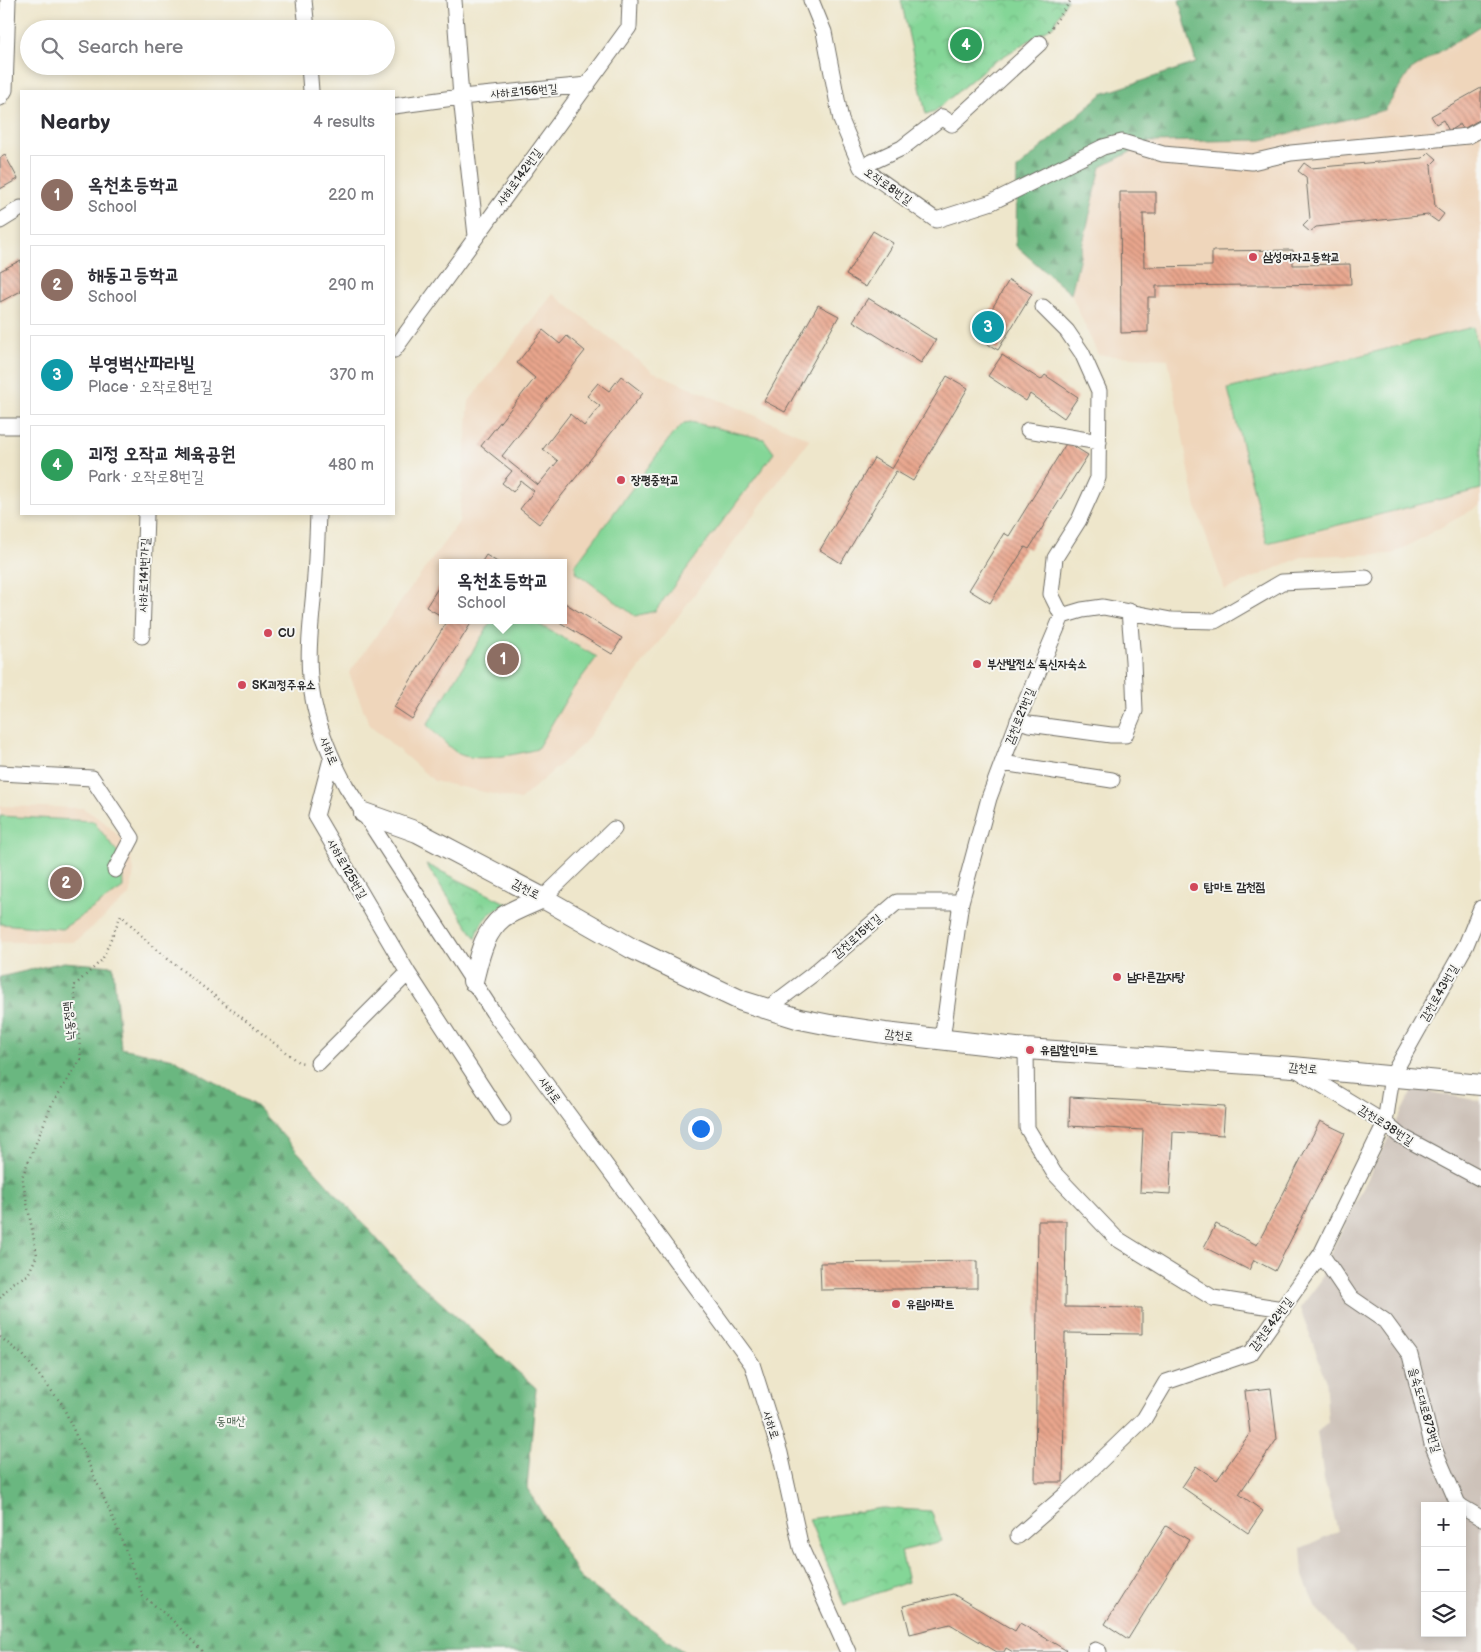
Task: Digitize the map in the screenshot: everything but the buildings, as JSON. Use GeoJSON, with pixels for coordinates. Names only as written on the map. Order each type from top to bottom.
{"type":"FeatureCollection","features":[{"type":"Feature","properties":{"kind":"main road","name":"감천로"},"geometry":{"type":"LineString","coordinates":[[364,813],[417,832],[543,898],[630,948],[742,1001],[767,1010],[830,1025],[1026,1049],[1293,1067],[1481,1085]]}},
{"type":"Feature","properties":{"kind":"main road"},"geometry":{"type":"LineString","coordinates":[[473,981],[486,937],[494,926],[504,917],[543,898]]}},
{"type":"Feature","properties":{"kind":"street"},"geometry":{"type":"LineString","coordinates":[[0,98],[5,90],[8,0]]}},
{"type":"Feature","properties":{"kind":"street"},"geometry":{"type":"LineString","coordinates":[[304,0],[305,20]]}},
{"type":"Feature","properties":{"kind":"street"},"geometry":{"type":"LineString","coordinates":[[454,0],[461,97],[476,236]]}},
{"type":"Feature","properties":{"kind":"street","name":"사하로142번길"},"geometry":{"type":"LineString","coordinates":[[395,349],[629,27],[630,0]]}},
{"type":"Feature","properties":{"kind":"street","name":"오작로8번길"},"geometry":{"type":"LineString","coordinates":[[811,0],[824,32],[841,120],[861,168],[936,220],[992,202],[1103,147],[1122,142],[1163,154],[1252,162],[1291,153],[1468,136],[1481,129]]}},
{"type":"Feature","properties":{"kind":"street"},"geometry":{"type":"LineString","coordinates":[[861,168],[902,148],[942,117],[952,124],[1040,42]]}},
{"type":"Feature","properties":{"kind":"street"},"geometry":{"type":"LineString","coordinates":[[311,75],[312,90]]}},
{"type":"Feature","properties":{"kind":"street","name":"사하로156번길"},"geometry":{"type":"LineString","coordinates":[[395,106],[461,97],[588,85]]}},
{"type":"Feature","properties":{"kind":"street"},"geometry":{"type":"LineString","coordinates":[[0,221],[20,209]]}},
{"type":"Feature","properties":{"kind":"street"},"geometry":{"type":"LineString","coordinates":[[1043,307],[1067,331],[1082,353],[1099,390],[1098,478],[1079,520],[1055,558],[1052,594],[1062,616],[1082,610],[1103,607],[1171,620],[1215,621],[1282,582],[1366,578]]}},
{"type":"Feature","properties":{"kind":"street"},"geometry":{"type":"LineString","coordinates":[[0,426],[20,426]]}},
{"type":"Feature","properties":{"kind":"street"},"geometry":{"type":"LineString","coordinates":[[1028,430],[1099,442]]}},
{"type":"Feature","properties":{"kind":"street","name":"사하로141번가길"},"geometry":{"type":"LineString","coordinates":[[142,636],[146,515]]}},
{"type":"Feature","properties":{"kind":"street","name":"사하로"},"geometry":{"type":"LineString","coordinates":[[318,515],[316,571],[310,639],[311,691],[331,759],[346,786],[493,1012],[752,1364],[780,1453],[801,1548],[848,1652]]}},
{"type":"Feature","properties":{"kind":"street"},"geometry":{"type":"LineString","coordinates":[[1018,720],[1029,724],[1111,735],[1125,735],[1135,710],[1129,611]]}},
{"type":"Feature","properties":{"kind":"street","name":"감천로21번길"},"geometry":{"type":"LineString","coordinates":[[942,1040],[961,902],[989,798],[1018,720],[1062,616]]}},
{"type":"Feature","properties":{"kind":"street","name":"사하로125번길"},"geometry":{"type":"LineString","coordinates":[[331,759],[316,816],[408,973],[503,1120]]}},
{"type":"Feature","properties":{"kind":"street"},"geometry":{"type":"LineString","coordinates":[[1002,763],[1112,780]]}},
{"type":"Feature","properties":{"kind":"street"},"geometry":{"type":"LineString","coordinates":[[0,773],[92,778],[132,838],[115,870]]}},
{"type":"Feature","properties":{"kind":"street"},"geometry":{"type":"LineString","coordinates":[[543,898],[614,829]]}},
{"type":"Feature","properties":{"kind":"street","name":"감천로15번길"},"geometry":{"type":"LineString","coordinates":[[767,1010],[812,975],[897,902],[961,902]]}},
{"type":"Feature","properties":{"kind":"street","name":"감천로43번길"},"geometry":{"type":"LineString","coordinates":[[1392,1076],[1466,946],[1481,908]]}},
{"type":"Feature","properties":{"kind":"street"},"geometry":{"type":"LineString","coordinates":[[318,1063],[408,973]]}},
{"type":"Feature","properties":{"kind":"street"},"geometry":{"type":"LineString","coordinates":[[1026,1049],[1027,1128],[1054,1173],[1116,1238],[1213,1298],[1283,1309]]}},
{"type":"Feature","properties":{"kind":"street","name":"감천로38번길"},"geometry":{"type":"LineString","coordinates":[[1293,1067],[1385,1123],[1399,1135],[1481,1179]]}},
{"type":"Feature","properties":{"kind":"street","name":"감천로42번길"},"geometry":{"type":"LineString","coordinates":[[1018,1536],[1064,1496],[1144,1419],[1166,1382],[1251,1353],[1320,1254],[1385,1123],[1392,1076]]}},
{"type":"Feature","properties":{"kind":"street","name":"을숙도대로873번길"},"geometry":{"type":"LineString","coordinates":[[1320,1254],[1350,1297],[1385,1321],[1410,1355],[1432,1444],[1457,1502]]}},
{"type":"Feature","properties":{"kind":"street","name":"을숙도대로873번길"},"geometry":{"type":"LineString","coordinates":[[1466,1509],[1481,1518]]}},
{"type":"Feature","properties":{"kind":"path"},"geometry":{"type":"LineString","coordinates":[[1040,42],[1071,0]]}},
{"type":"Feature","properties":{"kind":"path","name":"낙동정맥"},"geometry":{"type":"LineString","coordinates":[[0,1298],[12,1283],[28,1275],[37,1255],[22,1177],[52,1104],[82,1059],[74,986],[102,960],[120,915],[154,948],[298,1062],[318,1063]]}},
{"type":"Feature","properties":{"kind":"path"},"geometry":{"type":"LineString","coordinates":[[0,1336],[23,1354],[62,1404],[118,1530],[143,1596],[172,1620],[203,1652]]}},
{"type":"Feature","properties":{"kind":"shaded area"},"geometry":{"type":"Polygon","coordinates":[[[1481,25],[1481,505],[1393,554],[1304,556],[1225,590],[1196,507],[1168,359],[1098,355],[1071,294],[1101,167],[1150,142],[1262,140],[1385,110],[1410,71],[1481,25]]]}},
{"type":"Feature","properties":{"kind":"shaded area","name":"장평중학교"},"geometry":{"type":"Polygon","coordinates":[[[553,294],[652,371],[810,439],[583,744],[520,800],[434,781],[369,724],[349,673],[459,522],[469,401],[553,294]]]}},
{"type":"Feature","properties":{"kind":"shaded area"},"geometry":{"type":"Polygon","coordinates":[[[0,806],[83,808],[104,822],[128,845],[134,871],[130,895],[75,942],[0,942],[0,806]]]}},
{"type":"Feature","properties":{"kind":"shaded area"},"geometry":{"type":"Polygon","coordinates":[[[1413,1089],[1481,1101],[1481,1652],[1356,1652],[1316,1608],[1303,1576],[1301,1548],[1338,1531],[1324,1480],[1317,1432],[1328,1423],[1325,1377],[1300,1308],[1319,1283],[1331,1252],[1413,1089]]]}},
{"type":"Feature","properties":{"kind":"green space"},"geometry":{"type":"Polygon","coordinates":[[[901,0],[1067,0],[1053,26],[989,65],[935,111],[926,114],[901,0]]]}},
{"type":"Feature","properties":{"kind":"green space"},"geometry":{"type":"Polygon","coordinates":[[[1179,0],[1481,0],[1481,25],[1410,71],[1385,110],[1262,140],[1150,142],[1101,167],[1071,294],[1016,246],[1017,169],[1102,94],[1196,63],[1179,0]]]}},
{"type":"Feature","properties":{"kind":"green space"},"geometry":{"type":"Polygon","coordinates":[[[1473,327],[1481,358],[1481,489],[1267,543],[1228,389],[1473,327]]]}},
{"type":"Feature","properties":{"kind":"green space"},"geometry":{"type":"Polygon","coordinates":[[[691,422],[764,439],[774,453],[655,611],[635,616],[577,573],[575,565],[672,435],[684,423],[691,422]]]}},
{"type":"Feature","properties":{"kind":"green space"},"geometry":{"type":"Polygon","coordinates":[[[490,624],[538,624],[597,657],[570,693],[537,749],[498,757],[467,757],[452,749],[427,725],[490,624]]]}},
{"type":"Feature","properties":{"kind":"green space"},"geometry":{"type":"Polygon","coordinates":[[[0,816],[93,821],[122,858],[123,888],[62,929],[0,924],[0,816]]]}},
{"type":"Feature","properties":{"kind":"green space"},"geometry":{"type":"Polygon","coordinates":[[[426,864],[508,904],[491,913],[483,921],[476,939],[426,864]]]}},
{"type":"Feature","properties":{"kind":"green space","name":"동매산"},"geometry":{"type":"Polygon","coordinates":[[[64,962],[113,966],[121,1048],[174,1059],[256,1106],[409,1274],[536,1388],[527,1488],[580,1578],[684,1652],[0,1652],[0,977],[64,962]]]}},
{"type":"Feature","properties":{"kind":"green space"},"geometry":{"type":"Polygon","coordinates":[[[882,1508],[931,1511],[942,1541],[901,1551],[908,1582],[844,1605],[809,1519],[882,1508]]]}},
{"type":"Feature","properties":{"kind":"place","name":"괴정 오작교 체육공원"},"geometry":{"type":"Point","coordinates":[966,45]}},
{"type":"Feature","properties":{"kind":"place","name":"삼성여자고등학교"},"geometry":{"type":"Point","coordinates":[1253,257]}},
{"type":"Feature","properties":{"kind":"place","name":"부영벽산파라빌"},"geometry":{"type":"Point","coordinates":[988,327]}},
{"type":"Feature","properties":{"kind":"place","name":"장평중학교"},"geometry":{"type":"Point","coordinates":[621,480]}},
{"type":"Feature","properties":{"kind":"place","name":"CU"},"geometry":{"type":"Point","coordinates":[268,633]}},
{"type":"Feature","properties":{"kind":"place","name":"옥천초등학교"},"geometry":{"type":"Point","coordinates":[503,659]}},
{"type":"Feature","properties":{"kind":"place","name":"부산발전소 독신자숙소"},"geometry":{"type":"Point","coordinates":[977,664]}},
{"type":"Feature","properties":{"kind":"place","name":"SK괴정주유소"},"geometry":{"type":"Point","coordinates":[242,685]}},
{"type":"Feature","properties":{"kind":"place","name":"해동고등학교"},"geometry":{"type":"Point","coordinates":[66,883]}},
{"type":"Feature","properties":{"kind":"place","name":"탑마트 감천점"},"geometry":{"type":"Point","coordinates":[1194,887]}},
{"type":"Feature","properties":{"kind":"place","name":"남다른감자탕"},"geometry":{"type":"Point","coordinates":[1117,977]}},
{"type":"Feature","properties":{"kind":"place","name":"유림할인마트"},"geometry":{"type":"Point","coordinates":[1030,1050]}},
{"type":"Feature","properties":{"kind":"place","name":"유림아파트"},"geometry":{"type":"Point","coordinates":[896,1304]}}]}
